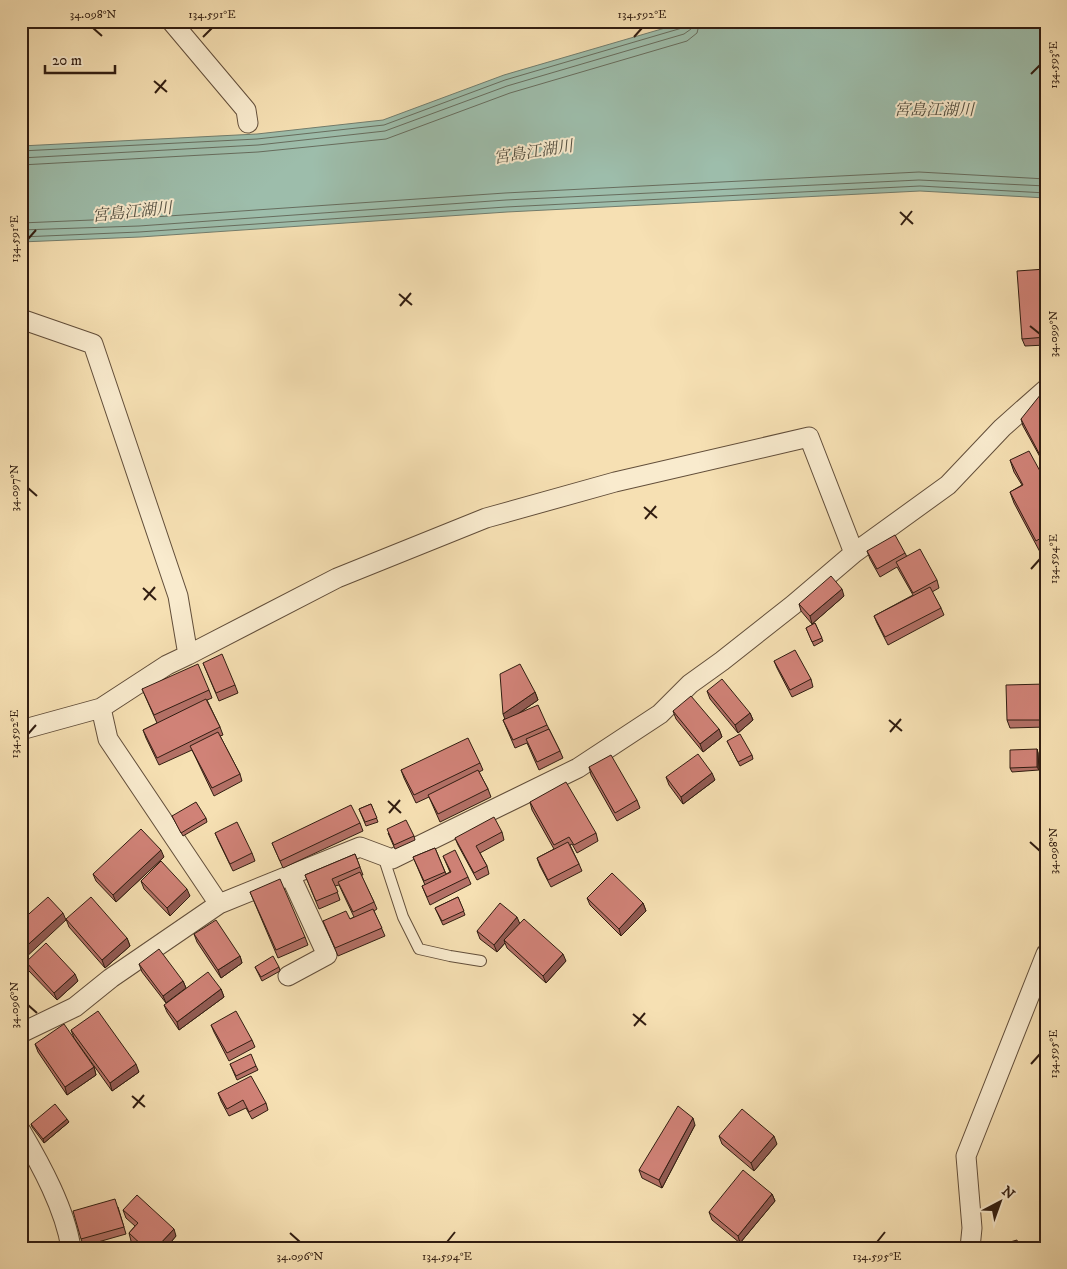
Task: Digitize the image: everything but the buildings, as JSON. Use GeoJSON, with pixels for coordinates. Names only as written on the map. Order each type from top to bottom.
{"type":"FeatureCollection","features":[{"type":"Feature","properties":{"kind":"street"},"geometry":{"type":"LineString","coordinates":[[171,21],[246,110],[248,123]]}},
{"type":"Feature","properties":{"kind":"street"},"geometry":{"type":"LineString","coordinates":[[21,319],[93,344],[178,596],[188,655]]}},
{"type":"Feature","properties":{"kind":"street"},"geometry":{"type":"LineString","coordinates":[[21,1033],[75,1007],[111,978],[219,904],[360,847],[392,859],[578,768],[660,714],[690,684],[786,610],[854,553],[948,485],[1002,428],[1046,389]]}},
{"type":"Feature","properties":{"kind":"street"},"geometry":{"type":"LineString","coordinates":[[21,730],[101,708],[167,665],[337,578],[486,518],[615,482],[809,437],[854,553]]}},
{"type":"Feature","properties":{"kind":"street"},"geometry":{"type":"LineString","coordinates":[[101,708],[108,739],[219,904]]}},
{"type":"Feature","properties":{"kind":"street"},"geometry":{"type":"LineString","coordinates":[[288,976],[327,955],[290,875]]}},
{"type":"Feature","properties":{"kind":"street"},"geometry":{"type":"LineString","coordinates":[[970,1248],[972,1228],[966,1156],[1046,954]]}},
{"type":"Feature","properties":{"kind":"street"},"geometry":{"type":"LineString","coordinates":[[21,1131],[44,1173],[68,1231],[71,1248]]}},
{"type":"Feature","properties":{"kind":"lane"},"geometry":{"type":"LineString","coordinates":[[382,856],[403,917],[420,949],[450,956],[481,960]]}},
{"type":"Feature","properties":{"kind":"water","name":"宮島江湖川"},"geometry":{"type":"Polygon","coordinates":[[[689,21],[1046,21],[1046,198],[920,191],[507,212],[140,237],[21,242],[21,146],[257,134],[383,120],[504,75],[689,21]]]}}]}
